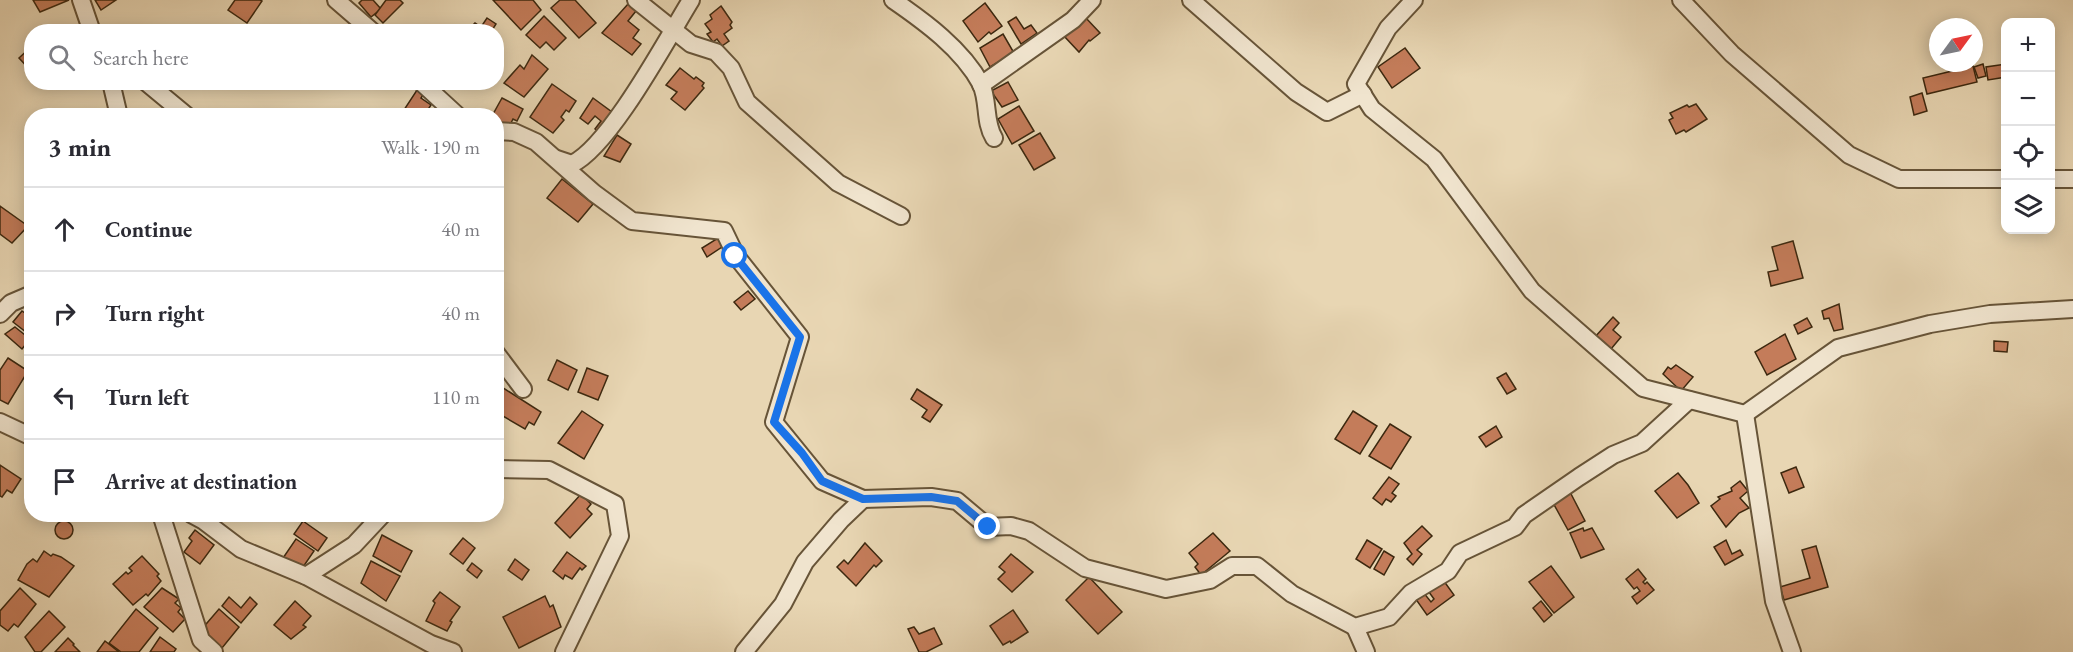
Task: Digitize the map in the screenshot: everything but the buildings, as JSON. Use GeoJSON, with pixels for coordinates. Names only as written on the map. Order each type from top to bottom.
{"type":"FeatureCollection","features":[{"type":"Feature","properties":{"kind":"street"},"geometry":{"type":"LineString","coordinates":[[81,0],[89,24]]}},
{"type":"Feature","properties":{"kind":"street"},"geometry":{"type":"LineString","coordinates":[[336,0],[364,24]]}},
{"type":"Feature","properties":{"kind":"street"},"geometry":{"type":"LineString","coordinates":[[636,0],[691,44],[716,52],[731,68],[747,102],[838,183],[901,216]]}},
{"type":"Feature","properties":{"kind":"street"},"geometry":{"type":"LineString","coordinates":[[556,159],[572,164],[592,151],[620,115],[691,0]]}},
{"type":"Feature","properties":{"kind":"street"},"geometry":{"type":"LineString","coordinates":[[893,0],[943,37],[981,85],[989,130],[994,138]]}},
{"type":"Feature","properties":{"kind":"street"},"geometry":{"type":"LineString","coordinates":[[981,85],[1073,20],[1092,0]]}},
{"type":"Feature","properties":{"kind":"street"},"geometry":{"type":"LineString","coordinates":[[1191,0],[1296,92],[1328,112],[1363,94]]}},
{"type":"Feature","properties":{"kind":"street"},"geometry":{"type":"LineString","coordinates":[[1414,0],[1388,28],[1356,84],[1372,109],[1434,159],[1532,291],[1643,388],[1745,414],[1838,348],[1930,324],[1990,314],[2073,309]]}},
{"type":"Feature","properties":{"kind":"street"},"geometry":{"type":"LineString","coordinates":[[1681,0],[1732,54],[1849,155],[1899,179],[2001,179]]}},
{"type":"Feature","properties":{"kind":"street"},"geometry":{"type":"LineString","coordinates":[[113,90],[117,108]]}},
{"type":"Feature","properties":{"kind":"street"},"geometry":{"type":"LineString","coordinates":[[156,90],[177,108]]}},
{"type":"Feature","properties":{"kind":"street"},"geometry":{"type":"LineString","coordinates":[[430,90],[449,108]]}},
{"type":"Feature","properties":{"kind":"street"},"geometry":{"type":"LineString","coordinates":[[504,131],[514,132],[536,142],[594,193],[632,221],[724,231],[735,256],[800,337],[774,422],[802,453],[822,481],[863,499],[931,497],[957,501],[988,527],[1011,526],[1029,531],[1085,568],[1166,589],[1210,580],[1232,566],[1257,566],[1292,594],[1355,627],[1366,652]]}},
{"type":"Feature","properties":{"kind":"street"},"geometry":{"type":"LineString","coordinates":[[2055,179],[2073,179]]}},
{"type":"Feature","properties":{"kind":"street"},"geometry":{"type":"LineString","coordinates":[[0,314],[11,303],[24,297]]}},
{"type":"Feature","properties":{"kind":"street"},"geometry":{"type":"LineString","coordinates":[[504,363],[524,389]]}},
{"type":"Feature","properties":{"kind":"street"},"geometry":{"type":"LineString","coordinates":[[1355,627],[1389,617],[1411,592],[1448,571],[1460,553],[1515,527],[1524,515],[1579,477],[1613,455],[1642,443],[1689,400]]}},
{"type":"Feature","properties":{"kind":"street"},"geometry":{"type":"LineString","coordinates":[[1745,414],[1774,602],[1792,652]]}},
{"type":"Feature","properties":{"kind":"street"},"geometry":{"type":"LineString","coordinates":[[0,422],[24,433]]}},
{"type":"Feature","properties":{"kind":"street"},"geometry":{"type":"LineString","coordinates":[[504,469],[549,470],[615,504],[620,536],[564,652]]}},
{"type":"Feature","properties":{"kind":"street"},"geometry":{"type":"LineString","coordinates":[[744,652],[783,604],[805,562],[841,520],[863,499]]}},
{"type":"Feature","properties":{"kind":"street"},"geometry":{"type":"LineString","coordinates":[[163,522],[197,646],[214,652]]}},
{"type":"Feature","properties":{"kind":"street"},"geometry":{"type":"LineString","coordinates":[[205,522],[241,549],[306,576],[431,644],[453,652]]}},
{"type":"Feature","properties":{"kind":"street"},"geometry":{"type":"LineString","coordinates":[[306,576],[354,545],[376,522]]}},
{"type":"Feature","properties":{"kind":"route"},"geometry":{"type":"LineString","coordinates":[[735,256],[800,337],[774,422],[802,453],[822,481],[863,499],[931,497],[957,501],[988,527]]}}]}
